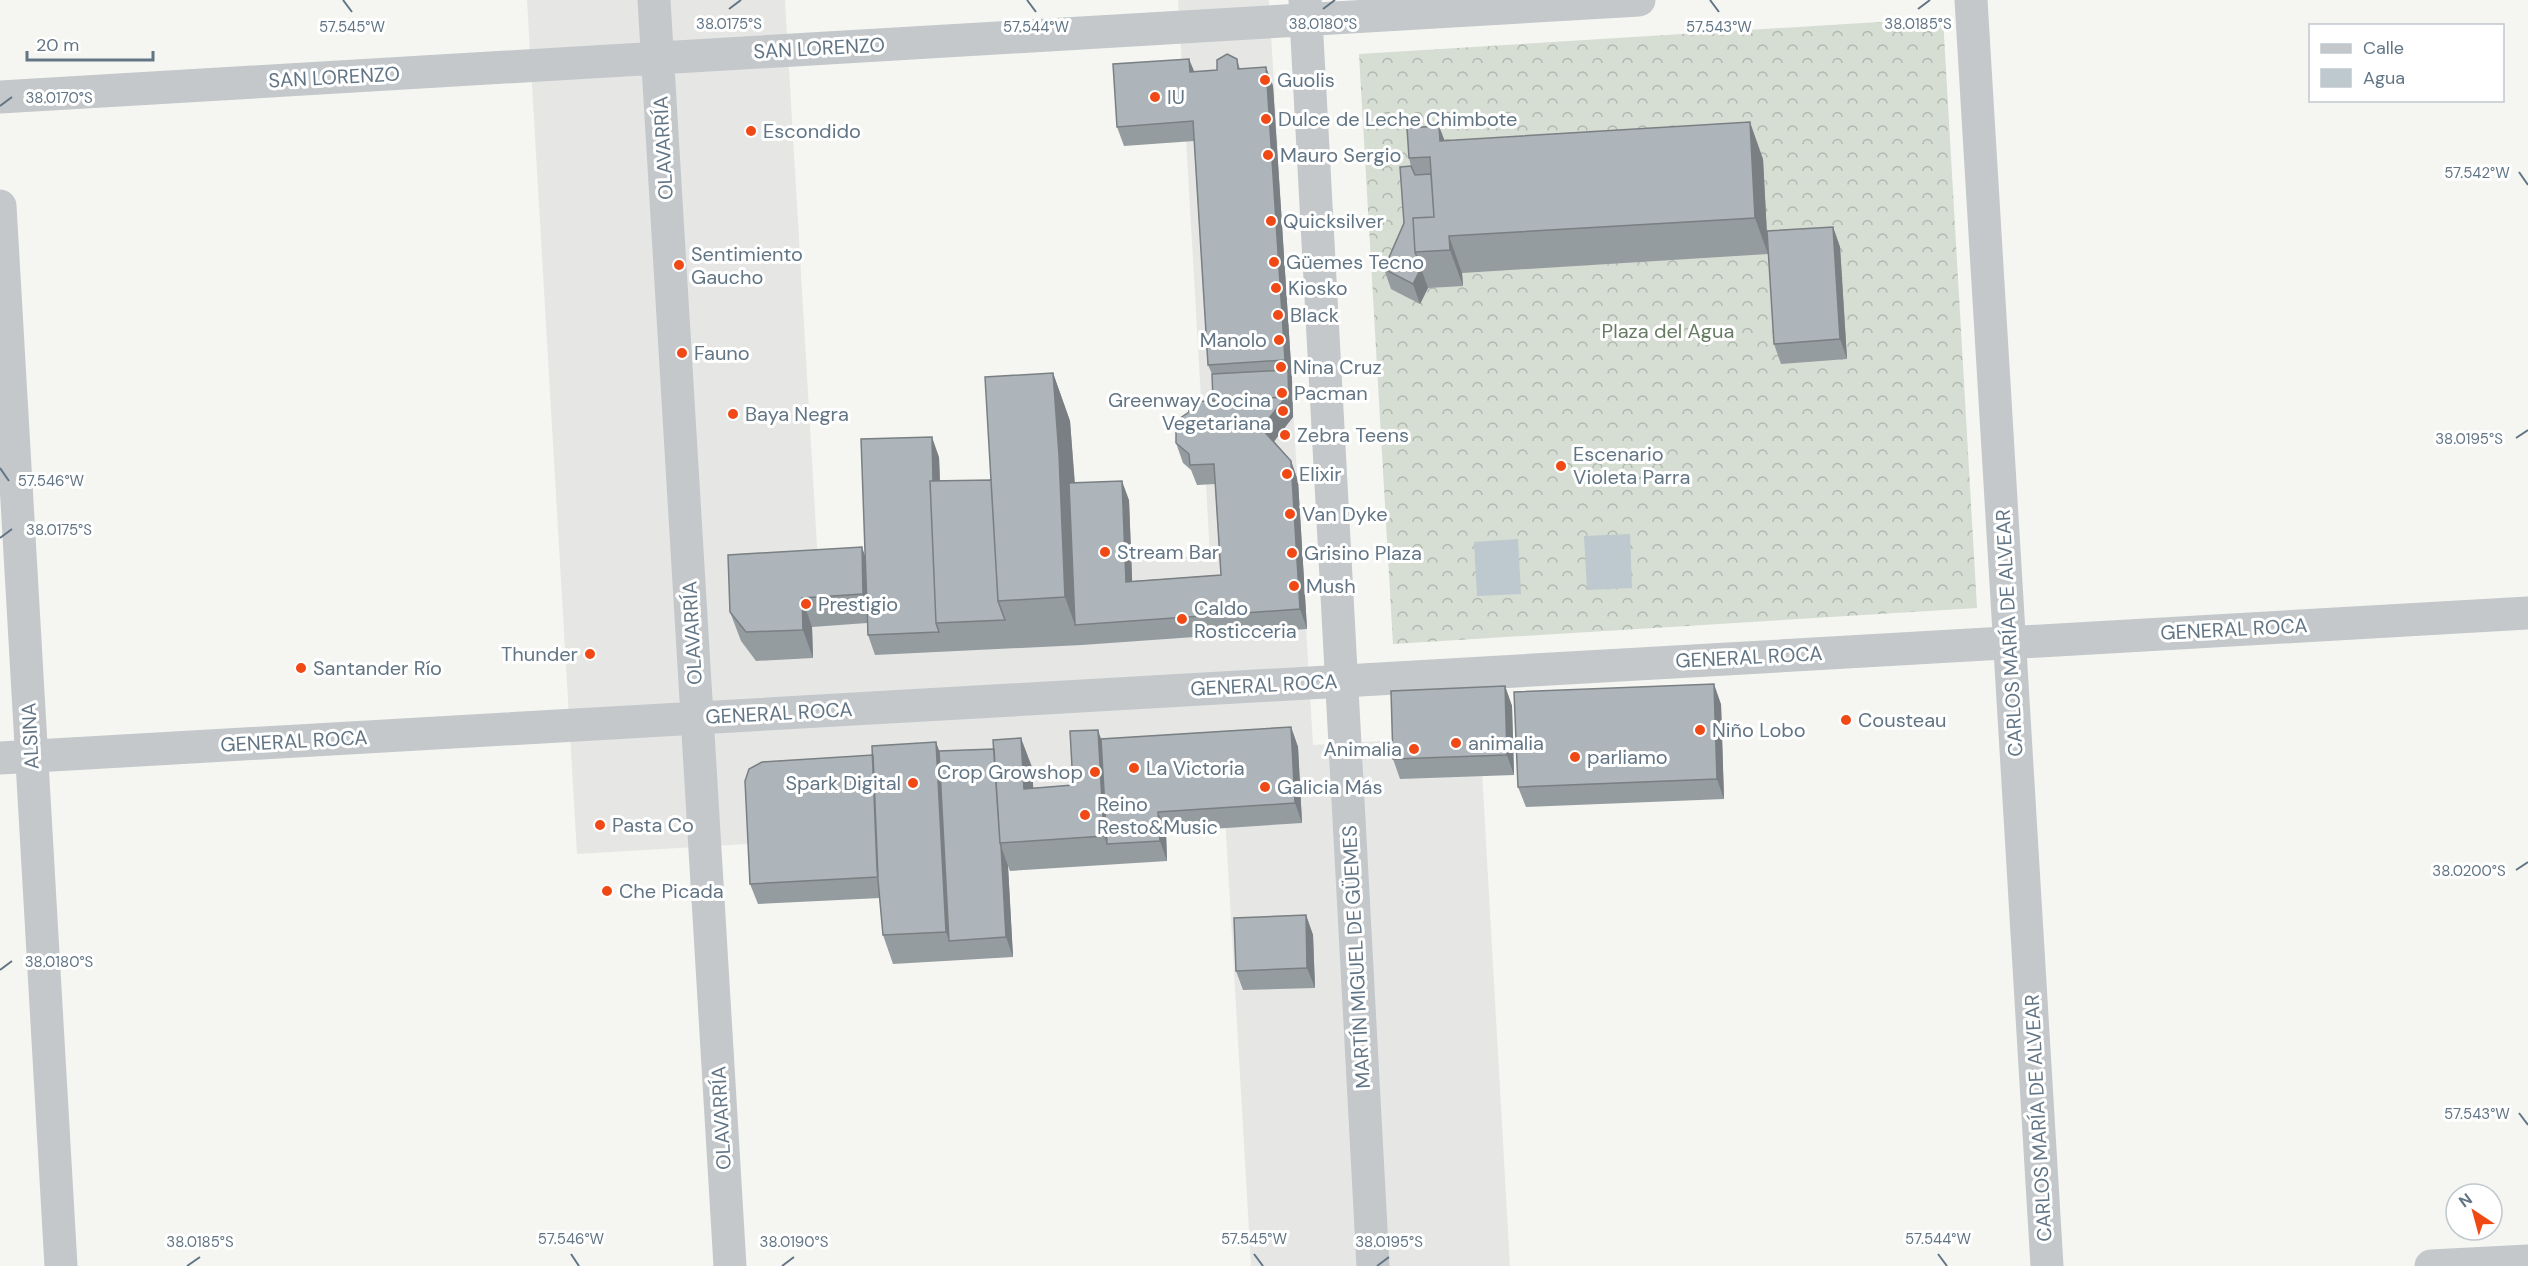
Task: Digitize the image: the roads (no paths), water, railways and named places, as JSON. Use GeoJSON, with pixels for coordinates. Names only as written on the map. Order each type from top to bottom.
{"type":"FeatureCollection","features":[{"type":"Feature","properties":{"kind":"street","name":"OLAVARRÍA"},"geometry":{"type":"LineString","coordinates":[[654,0],[730,1266]]}},
{"type":"Feature","properties":{"kind":"street","name":"SAN LORENZO"},"geometry":{"type":"LineString","coordinates":[[0,97],[657,58],[1305,10],[1639,0]]}},
{"type":"Feature","properties":{"kind":"street","name":"CARLOS MARÍA DE ALVEAR"},"geometry":{"type":"LineString","coordinates":[[1971,0],[2047,1266]]}},
{"type":"Feature","properties":{"kind":"street","name":"MARTÍN MIGUEL DE GÜEMES"},"geometry":{"type":"LineString","coordinates":[[1305,10],[1373,1266]]}},
{"type":"Feature","properties":{"kind":"street","name":"ALSINA"},"geometry":{"type":"LineString","coordinates":[[0,206],[16,757],[62,1266]]}},
{"type":"Feature","properties":{"kind":"street","name":"GENERAL ROCA"},"geometry":{"type":"LineString","coordinates":[[16,757],[2528,613]]}},
{"type":"Feature","properties":{"kind":"street"},"geometry":{"type":"LineString","coordinates":[[2431,1266],[2528,1261]]}},
{"type":"Feature","properties":{"kind":"water"},"geometry":{"type":"Polygon","coordinates":[[[1630,534],[1632,588],[1587,590],[1584,536],[1630,534]]]}},
{"type":"Feature","properties":{"kind":"water"},"geometry":{"type":"Polygon","coordinates":[[[1518,539],[1521,594],[1477,596],[1474,542],[1518,539]]]}},
{"type":"Feature","properties":{"kind":"place","name":"Guolis"},"geometry":{"type":"Point","coordinates":[1265,80]}},
{"type":"Feature","properties":{"kind":"place","name":"IU"},"geometry":{"type":"Point","coordinates":[1155,97]}},
{"type":"Feature","properties":{"kind":"place","name":"Dulce de Leche Chimbote"},"geometry":{"type":"Point","coordinates":[1266,119]}},
{"type":"Feature","properties":{"kind":"place","name":"Escondido"},"geometry":{"type":"Point","coordinates":[751,131]}},
{"type":"Feature","properties":{"kind":"place","name":"Mauro Sergio"},"geometry":{"type":"Point","coordinates":[1268,155]}},
{"type":"Feature","properties":{"kind":"place","name":"Quicksilver"},"geometry":{"type":"Point","coordinates":[1271,221]}},
{"type":"Feature","properties":{"kind":"place","name":"Güemes Tecno"},"geometry":{"type":"Point","coordinates":[1274,262]}},
{"type":"Feature","properties":{"kind":"place","name":"Sentimiento Gaucho"},"geometry":{"type":"Point","coordinates":[679,265]}},
{"type":"Feature","properties":{"kind":"place","name":"Kiosko"},"geometry":{"type":"Point","coordinates":[1276,288]}},
{"type":"Feature","properties":{"kind":"place","name":"Black"},"geometry":{"type":"Point","coordinates":[1278,315]}},
{"type":"Feature","properties":{"kind":"place","name":"Manolo"},"geometry":{"type":"Point","coordinates":[1279,340]}},
{"type":"Feature","properties":{"kind":"place","name":"Fauno"},"geometry":{"type":"Point","coordinates":[682,353]}},
{"type":"Feature","properties":{"kind":"place","name":"Nina Cruz"},"geometry":{"type":"Point","coordinates":[1281,367]}},
{"type":"Feature","properties":{"kind":"place","name":"Pacman"},"geometry":{"type":"Point","coordinates":[1282,393]}},
{"type":"Feature","properties":{"kind":"place","name":"Greenway Cocina Vegetariana"},"geometry":{"type":"Point","coordinates":[1283,411]}},
{"type":"Feature","properties":{"kind":"place","name":"Baya Negra"},"geometry":{"type":"Point","coordinates":[733,414]}},
{"type":"Feature","properties":{"kind":"place","name":"Zebra Teens"},"geometry":{"type":"Point","coordinates":[1285,435]}},
{"type":"Feature","properties":{"kind":"place","name":"Escenario Violeta Parra"},"geometry":{"type":"Point","coordinates":[1561,466]}},
{"type":"Feature","properties":{"kind":"place","name":"Elixir"},"geometry":{"type":"Point","coordinates":[1287,474]}},
{"type":"Feature","properties":{"kind":"place","name":"Van Dyke"},"geometry":{"type":"Point","coordinates":[1290,514]}},
{"type":"Feature","properties":{"kind":"place","name":"Stream Bar"},"geometry":{"type":"Point","coordinates":[1105,552]}},
{"type":"Feature","properties":{"kind":"place","name":"Grisino Plaza"},"geometry":{"type":"Point","coordinates":[1292,553]}},
{"type":"Feature","properties":{"kind":"place","name":"Mush"},"geometry":{"type":"Point","coordinates":[1294,586]}},
{"type":"Feature","properties":{"kind":"place","name":"Prestigio"},"geometry":{"type":"Point","coordinates":[806,604]}},
{"type":"Feature","properties":{"kind":"place","name":"Caldo Rosticceria"},"geometry":{"type":"Point","coordinates":[1182,619]}},
{"type":"Feature","properties":{"kind":"place","name":"Thunder"},"geometry":{"type":"Point","coordinates":[590,654]}},
{"type":"Feature","properties":{"kind":"place","name":"Santander Río"},"geometry":{"type":"Point","coordinates":[301,668]}},
{"type":"Feature","properties":{"kind":"place","name":"Cousteau"},"geometry":{"type":"Point","coordinates":[1846,720]}},
{"type":"Feature","properties":{"kind":"place","name":"Niño Lobo"},"geometry":{"type":"Point","coordinates":[1700,730]}},
{"type":"Feature","properties":{"kind":"place","name":"animalia"},"geometry":{"type":"Point","coordinates":[1456,743]}},
{"type":"Feature","properties":{"kind":"place","name":"Animalia"},"geometry":{"type":"Point","coordinates":[1414,749]}},
{"type":"Feature","properties":{"kind":"place","name":"parliamo"},"geometry":{"type":"Point","coordinates":[1575,757]}},
{"type":"Feature","properties":{"kind":"place","name":"La Victoria"},"geometry":{"type":"Point","coordinates":[1134,768]}},
{"type":"Feature","properties":{"kind":"place","name":"Crop Growshop"},"geometry":{"type":"Point","coordinates":[1095,772]}},
{"type":"Feature","properties":{"kind":"place","name":"Spark Digital"},"geometry":{"type":"Point","coordinates":[913,783]}},
{"type":"Feature","properties":{"kind":"place","name":"Galicia Más"},"geometry":{"type":"Point","coordinates":[1265,787]}},
{"type":"Feature","properties":{"kind":"place","name":"Reino Resto&Music"},"geometry":{"type":"Point","coordinates":[1085,815]}},
{"type":"Feature","properties":{"kind":"place","name":"Pasta Co"},"geometry":{"type":"Point","coordinates":[600,825]}},
{"type":"Feature","properties":{"kind":"place","name":"Che Picada"},"geometry":{"type":"Point","coordinates":[607,891]}},
{"type":"Feature","properties":{"kind":"park label","name":"Plaza del Agua"},"geometry":{"type":"Point","coordinates":[1668,331]}}]}
